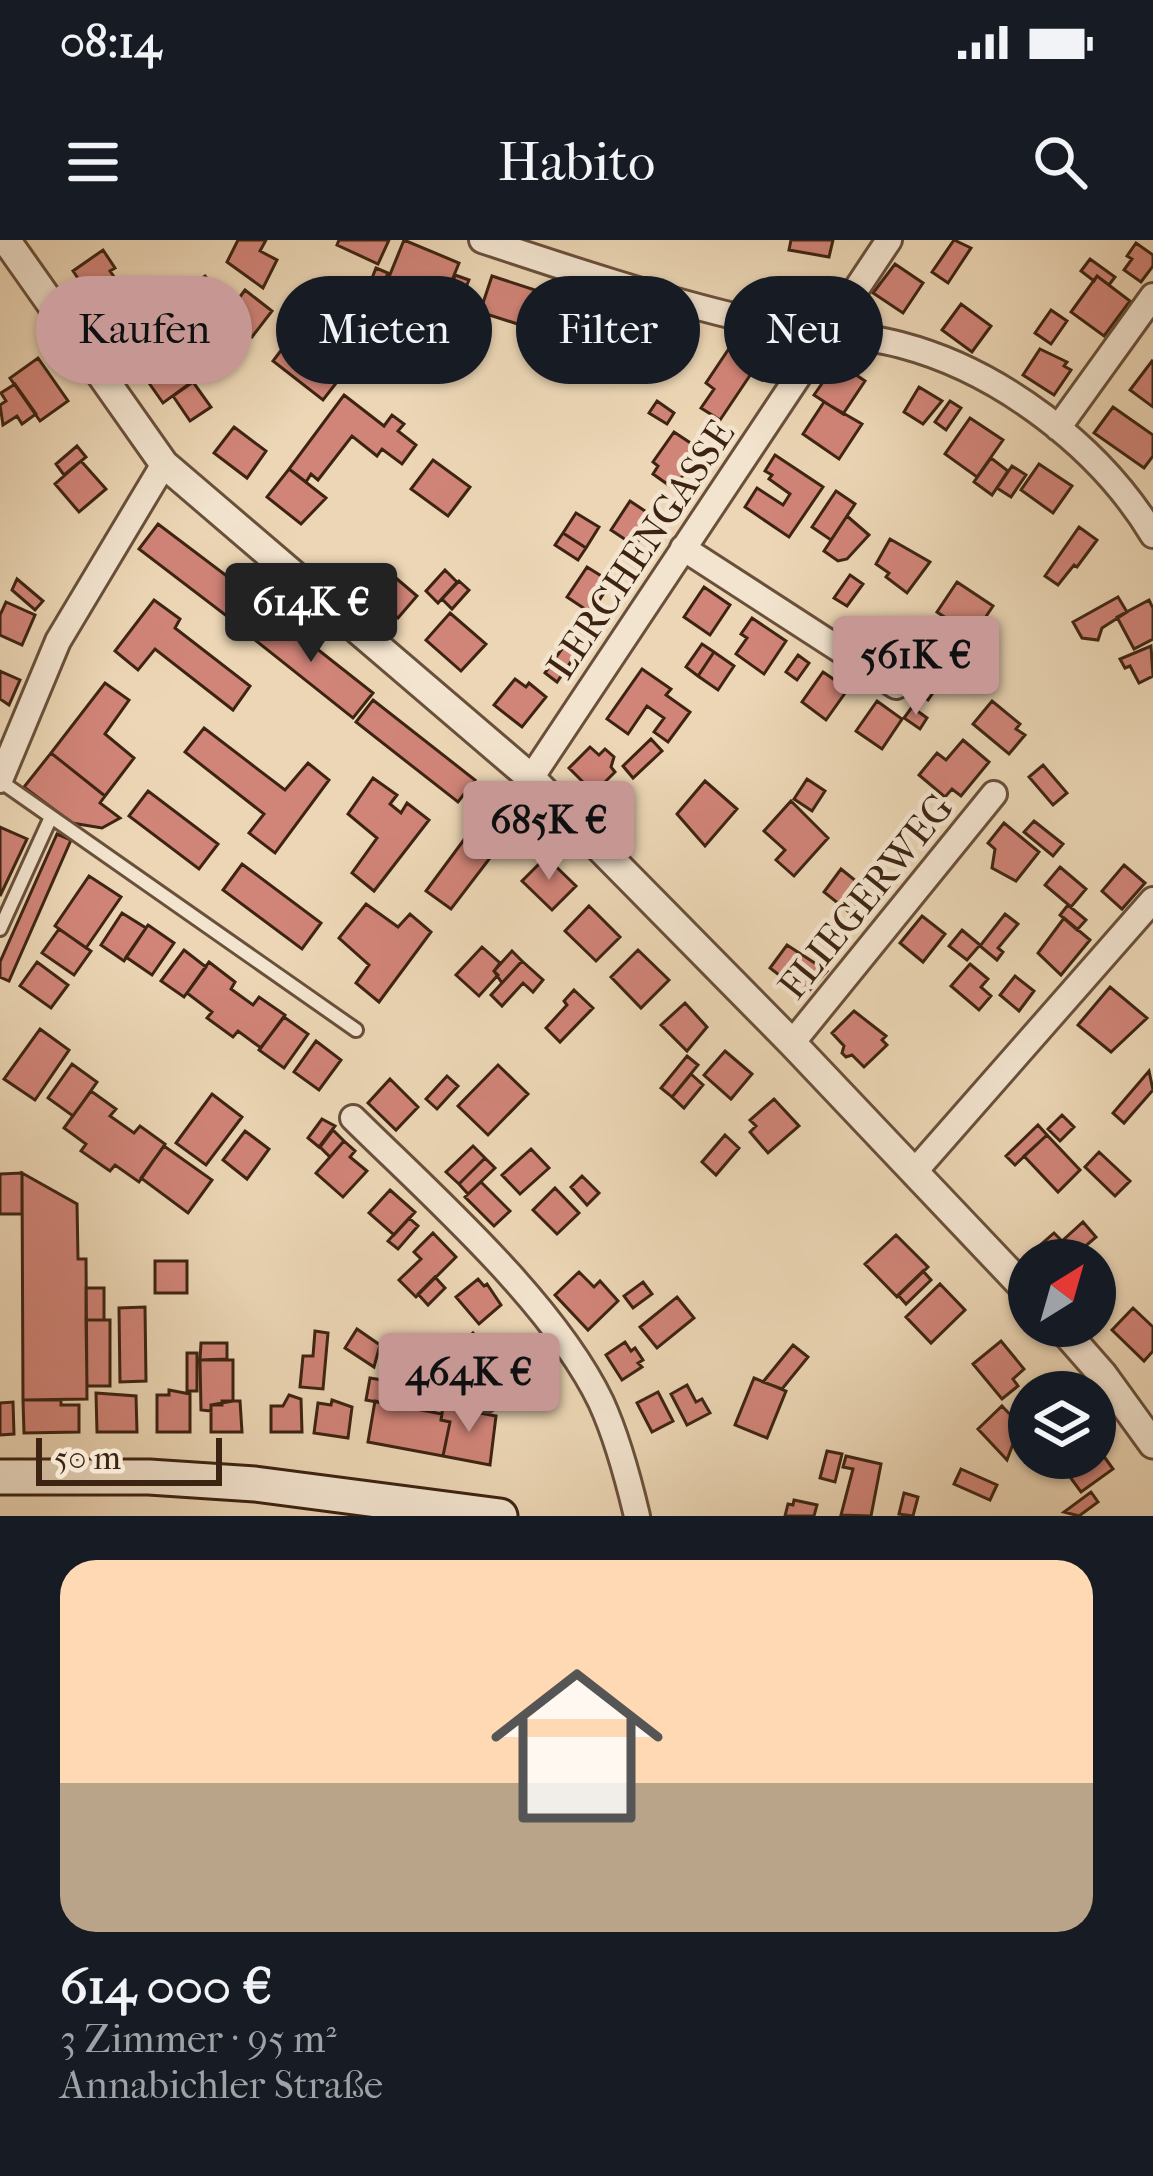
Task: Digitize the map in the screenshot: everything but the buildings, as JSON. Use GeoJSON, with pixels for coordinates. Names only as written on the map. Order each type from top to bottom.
{"type":"FeatureCollection","features":[{"type":"Feature","properties":{"kind":"main road"},"geometry":{"type":"LineString","coordinates":[[0,1477],[149,1477],[355,1505],[500,1516]]}},
{"type":"Feature","properties":{"kind":"street"},"geometry":{"type":"LineString","coordinates":[[6,240],[164,464],[531,778],[1008,1271]]}},
{"type":"Feature","properties":{"kind":"street"},"geometry":{"type":"LineString","coordinates":[[482,240],[585,275],[724,313]]}},
{"type":"Feature","properties":{"kind":"street","name":"LERCHENGASSE"},"geometry":{"type":"LineString","coordinates":[[865,276],[889,240]]}},
{"type":"Feature","properties":{"kind":"street"},"geometry":{"type":"LineString","coordinates":[[1058,428],[1153,296]]}},
{"type":"Feature","properties":{"kind":"street"},"geometry":{"type":"LineString","coordinates":[[883,342],[934,355],[987,381],[1058,428],[1139,512],[1153,535]]}},
{"type":"Feature","properties":{"kind":"street","name":"LERCHENGASSE"},"geometry":{"type":"LineString","coordinates":[[531,778],[793,384]]}},
{"type":"Feature","properties":{"kind":"street"},"geometry":{"type":"LineString","coordinates":[[0,780],[58,640],[164,464]]}},
{"type":"Feature","properties":{"kind":"street"},"geometry":{"type":"LineString","coordinates":[[683,548],[896,686]]}},
{"type":"Feature","properties":{"kind":"street","name":"FLIEGERWEG"},"geometry":{"type":"LineString","coordinates":[[792,1043],[994,794]]}},
{"type":"Feature","properties":{"kind":"street"},"geometry":{"type":"LineString","coordinates":[[915,1171],[1153,900]]}},
{"type":"Feature","properties":{"kind":"street"},"geometry":{"type":"LineString","coordinates":[[353,1118],[482,1247],[559,1339],[601,1403],[637,1516]]}},
{"type":"Feature","properties":{"kind":"street"},"geometry":{"type":"LineString","coordinates":[[1078,1347],[1151,1433]]}},
{"type":"Feature","properties":{"kind":"lane"},"geometry":{"type":"LineString","coordinates":[[0,780],[356,1030]]}},
{"type":"Feature","properties":{"kind":"lane"},"geometry":{"type":"LineString","coordinates":[[0,928],[51,817]]}},
{"type":"Feature","properties":{"kind":"lane"},"geometry":{"type":"LineString","coordinates":[[422,1392],[488,1405],[559,1339]]}}]}
